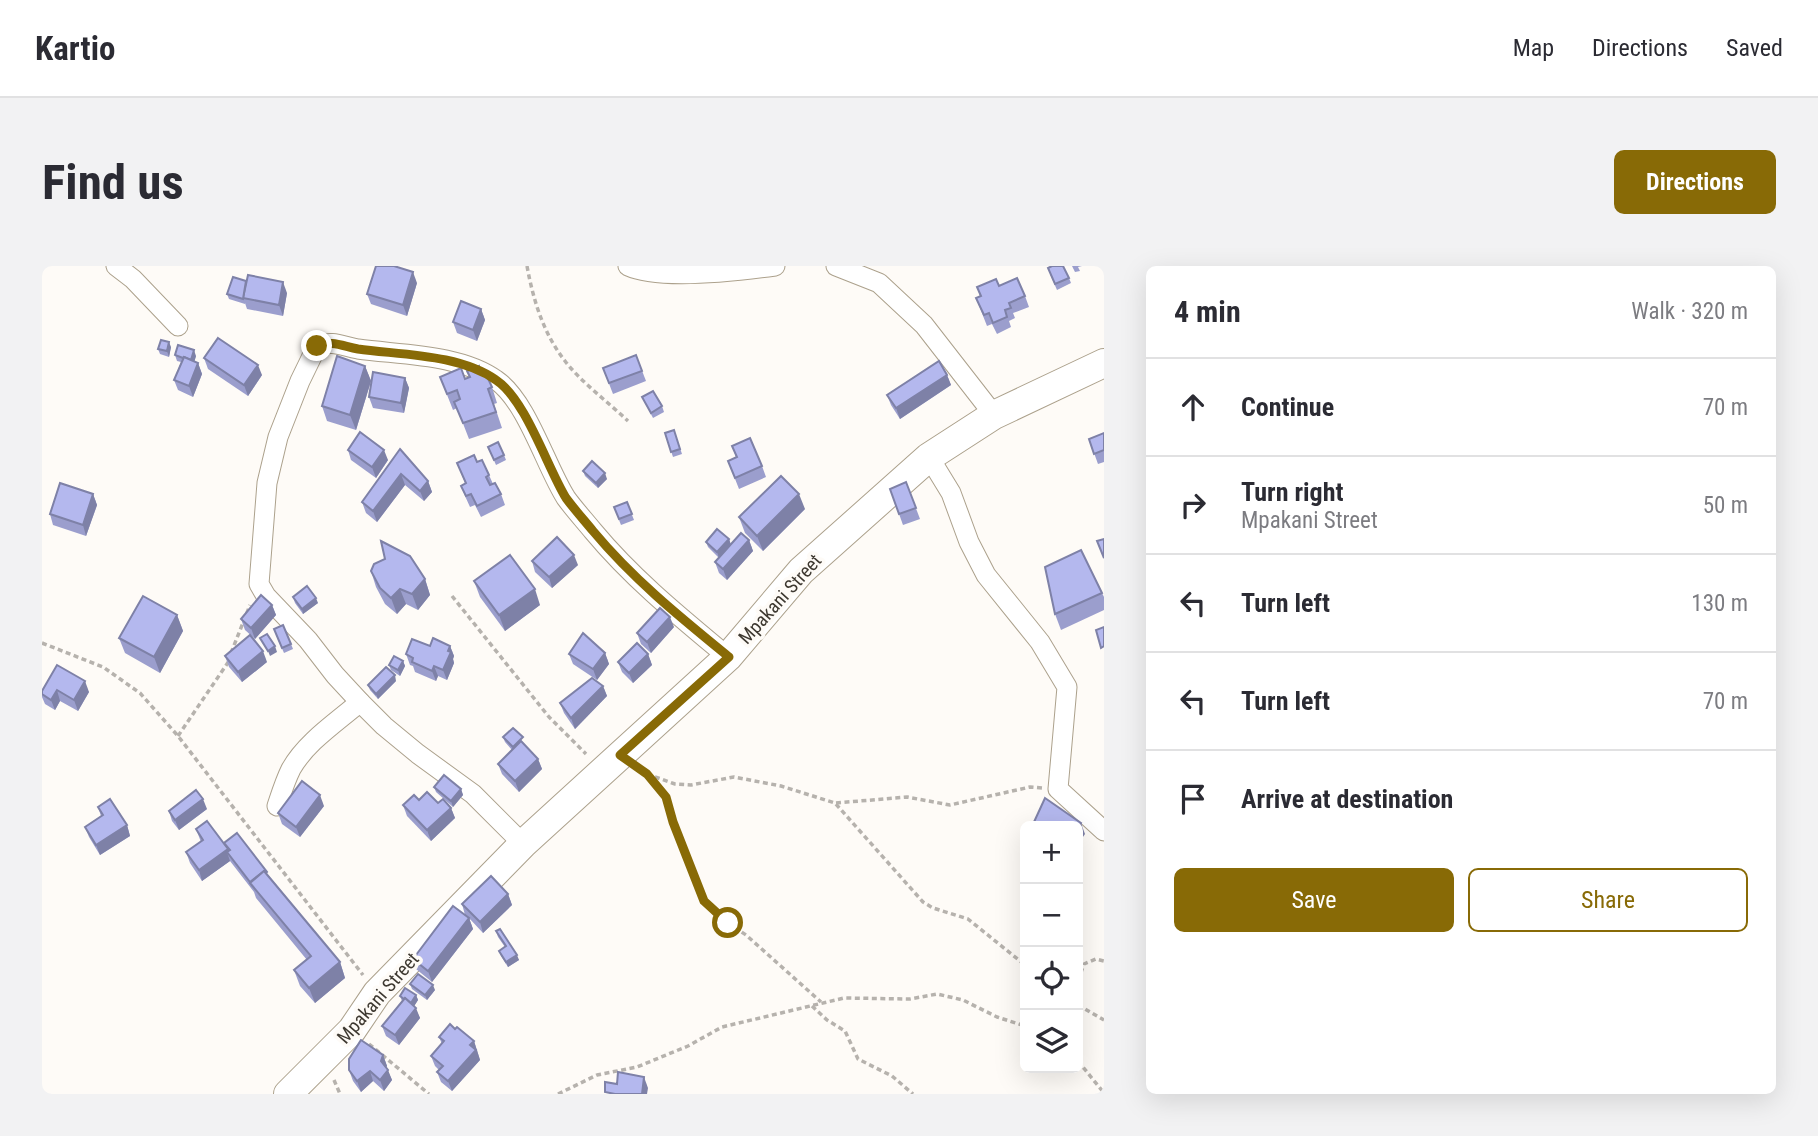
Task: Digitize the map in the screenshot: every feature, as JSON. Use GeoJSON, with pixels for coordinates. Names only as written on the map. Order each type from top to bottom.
{"type":"FeatureCollection","features":[{"type":"Feature","properties":{"kind":"street"},"geometry":{"type":"LineString","coordinates":[[116,266],[133,279],[178,326]]}},
{"type":"Feature","properties":{"kind":"street"},"geometry":{"type":"LineString","coordinates":[[628,266],[639,271],[676,274],[775,266]]}},
{"type":"Feature","properties":{"kind":"street"},"geometry":{"type":"LineString","coordinates":[[836,266],[879,283],[924,325],[994,415]]}},
{"type":"Feature","properties":{"kind":"street"},"geometry":{"type":"LineString","coordinates":[[523,844],[473,794],[410,747],[360,702],[308,640],[265,596],[259,584],[267,483],[278,437],[317,346],[328,342],[418,355],[467,366],[496,380],[510,393],[566,497],[588,525],[621,564],[664,604],[729,657]]}},
{"type":"Feature","properties":{"kind":"street","name":"Mpakani Street"},"geometry":{"type":"LineString","coordinates":[[288,1094],[352,1030],[377,993],[523,844],[729,657],[801,571],[929,457],[994,415],[1104,363]]}},
{"type":"Feature","properties":{"kind":"street"},"geometry":{"type":"LineString","coordinates":[[929,457],[951,493],[969,542],[986,575],[1040,642],[1067,687],[1058,789],[1104,831]]}},
{"type":"Feature","properties":{"kind":"street"},"geometry":{"type":"LineString","coordinates":[[277,806],[298,759],[360,702]]}},
{"type":"Feature","properties":{"kind":"path"},"geometry":{"type":"LineString","coordinates":[[527,266],[533,299],[550,338],[565,362],[628,421]]}},
{"type":"Feature","properties":{"kind":"path"},"geometry":{"type":"LineString","coordinates":[[178,736],[229,663],[234,640],[259,584]]}},
{"type":"Feature","properties":{"kind":"path"},"geometry":{"type":"LineString","coordinates":[[452,596],[549,717],[612,763],[675,784],[691,785],[734,776],[781,786],[835,803],[907,797],[950,805],[1030,787],[1058,789]]}},
{"type":"Feature","properties":{"kind":"path"},"geometry":{"type":"LineString","coordinates":[[42,643],[103,667],[140,693],[178,736],[377,993]]}},
{"type":"Feature","properties":{"kind":"path"},"geometry":{"type":"LineString","coordinates":[[647,774],[666,797],[704,901],[822,1003]]}},
{"type":"Feature","properties":{"kind":"path"},"geometry":{"type":"LineString","coordinates":[[835,803],[923,902],[968,919],[1020,961]]}},
{"type":"Feature","properties":{"kind":"path"},"geometry":{"type":"LineString","coordinates":[[1083,967],[1096,958],[1104,961]]}},
{"type":"Feature","properties":{"kind":"path"},"geometry":{"type":"LineString","coordinates":[[558,1094],[597,1075],[637,1067],[688,1046],[722,1027],[844,998],[910,999],[937,994],[963,1000],[997,1017],[1020,1024]]}},
{"type":"Feature","properties":{"kind":"path"},"geometry":{"type":"LineString","coordinates":[[812,1006],[827,1020],[845,1031],[858,1059],[892,1076],[913,1094]]}},
{"type":"Feature","properties":{"kind":"path"},"geometry":{"type":"LineString","coordinates":[[1083,1008],[1104,1020]]}},
{"type":"Feature","properties":{"kind":"path"},"geometry":{"type":"LineString","coordinates":[[352,1030],[429,1094]]}},
{"type":"Feature","properties":{"kind":"path"},"geometry":{"type":"LineString","coordinates":[[1083,1069],[1104,1093]]}},
{"type":"Feature","properties":{"kind":"building"},"geometry":{"type":"Polygon","coordinates":[[[376,266],[394,266],[413,272],[403,305],[367,294],[376,266]]]}},
{"type":"Feature","properties":{"kind":"building"},"geometry":{"type":"Polygon","coordinates":[[[1063,266],[1069,278],[1055,284],[1048,268],[1063,266]]]}},
{"type":"Feature","properties":{"kind":"building"},"geometry":{"type":"Polygon","coordinates":[[[248,275],[283,282],[279,305],[243,298],[248,275]]]}},
{"type":"Feature","properties":{"kind":"building"},"geometry":{"type":"Polygon","coordinates":[[[233,277],[246,281],[243,299],[227,294],[233,277]]]}},
{"type":"Feature","properties":{"kind":"building"},"geometry":{"type":"Polygon","coordinates":[[[1017,278],[1025,296],[1009,303],[1011,308],[1005,310],[1007,317],[993,323],[989,313],[984,315],[976,298],[981,296],[977,287],[996,279],[999,286],[1017,278]]]}},
{"type":"Feature","properties":{"kind":"building"},"geometry":{"type":"Polygon","coordinates":[[[461,301],[481,309],[473,330],[453,322],[461,301]]]}},
{"type":"Feature","properties":{"kind":"building"},"geometry":{"type":"Polygon","coordinates":[[[218,338],[258,365],[244,385],[204,358],[218,338]]]}},
{"type":"Feature","properties":{"kind":"building"},"geometry":{"type":"Polygon","coordinates":[[[161,340],[169,342],[167,351],[158,349],[161,340]]]}},
{"type":"Feature","properties":{"kind":"building"},"geometry":{"type":"Polygon","coordinates":[[[178,345],[194,350],[191,360],[175,355],[178,345]]]}},
{"type":"Feature","properties":{"kind":"building"},"geometry":{"type":"Polygon","coordinates":[[[636,355],[642,371],[609,383],[603,368],[636,355]]]}},
{"type":"Feature","properties":{"kind":"building"},"geometry":{"type":"Polygon","coordinates":[[[337,356],[365,366],[350,415],[322,406],[337,356]]]}},
{"type":"Feature","properties":{"kind":"building"},"geometry":{"type":"Polygon","coordinates":[[[184,357],[198,363],[189,386],[174,380],[184,357]]]}},
{"type":"Feature","properties":{"kind":"building"},"geometry":{"type":"Polygon","coordinates":[[[939,361],[947,375],[896,408],[887,395],[939,361]]]}},
{"type":"Feature","properties":{"kind":"building"},"geometry":{"type":"Polygon","coordinates":[[[479,366],[480,371],[484,370],[492,387],[488,389],[496,412],[463,423],[454,402],[460,399],[457,390],[447,394],[440,377],[461,368],[465,379],[470,377],[467,371],[479,366]]]}},
{"type":"Feature","properties":{"kind":"building"},"geometry":{"type":"Polygon","coordinates":[[[373,372],[405,378],[401,403],[369,397],[373,372]]]}},
{"type":"Feature","properties":{"kind":"building"},"geometry":{"type":"Polygon","coordinates":[[[653,391],[662,406],[651,413],[642,397],[653,391]]]}},
{"type":"Feature","properties":{"kind":"building"},"geometry":{"type":"Polygon","coordinates":[[[674,430],[680,449],[671,452],[665,433],[674,430]]]}},
{"type":"Feature","properties":{"kind":"building"},"geometry":{"type":"Polygon","coordinates":[[[360,432],[384,450],[372,467],[348,450],[360,432]]]}},
{"type":"Feature","properties":{"kind":"building"},"geometry":{"type":"Polygon","coordinates":[[[1104,433],[1104,450],[1094,454],[1089,439],[1104,433]]]}},
{"type":"Feature","properties":{"kind":"building"},"geometry":{"type":"Polygon","coordinates":[[[750,438],[762,466],[735,478],[728,461],[737,457],[732,446],[750,438]]]}},
{"type":"Feature","properties":{"kind":"building"},"geometry":{"type":"Polygon","coordinates":[[[498,442],[504,455],[494,460],[488,447],[498,442]]]}},
{"type":"Feature","properties":{"kind":"building"},"geometry":{"type":"Polygon","coordinates":[[[400,449],[428,481],[420,491],[401,474],[373,511],[362,502],[400,449]]]}},
{"type":"Feature","properties":{"kind":"building"},"geometry":{"type":"Polygon","coordinates":[[[474,455],[477,462],[482,460],[490,485],[495,483],[501,494],[477,506],[471,494],[466,496],[461,486],[466,483],[457,463],[474,455]]]}},
{"type":"Feature","properties":{"kind":"building"},"geometry":{"type":"Polygon","coordinates":[[[592,461],[605,473],[596,483],[583,471],[592,461]]]}},
{"type":"Feature","properties":{"kind":"building"},"geometry":{"type":"Polygon","coordinates":[[[781,476],[799,494],[757,536],[739,517],[781,476]]]}},
{"type":"Feature","properties":{"kind":"building"},"geometry":{"type":"Polygon","coordinates":[[[906,482],[916,508],[899,514],[890,489],[906,482]]]}},
{"type":"Feature","properties":{"kind":"building"},"geometry":{"type":"Polygon","coordinates":[[[60,483],[93,494],[83,525],[50,514],[60,483]]]}},
{"type":"Feature","properties":{"kind":"building"},"geometry":{"type":"Polygon","coordinates":[[[627,502],[632,514],[619,519],[614,507],[627,502]]]}},
{"type":"Feature","properties":{"kind":"building"},"geometry":{"type":"Polygon","coordinates":[[[717,529],[729,539],[717,552],[706,542],[717,529]]]}},
{"type":"Feature","properties":{"kind":"building"},"geometry":{"type":"Polygon","coordinates":[[[741,533],[749,540],[723,569],[715,562],[741,533]]]}},
{"type":"Feature","properties":{"kind":"building"},"geometry":{"type":"Polygon","coordinates":[[[557,537],[574,555],[549,577],[532,561],[557,537]]]}},
{"type":"Feature","properties":{"kind":"building"},"geometry":{"type":"Polygon","coordinates":[[[1104,539],[1104,558],[1097,541],[1104,539]]]}},
{"type":"Feature","properties":{"kind":"building"},"geometry":{"type":"Polygon","coordinates":[[[381,541],[410,556],[425,579],[412,594],[400,589],[391,598],[380,588],[371,571],[374,564],[385,559],[381,541]]]}},
{"type":"Feature","properties":{"kind":"building"},"geometry":{"type":"Polygon","coordinates":[[[1081,550],[1102,593],[1055,614],[1045,567],[1081,550]]]}},
{"type":"Feature","properties":{"kind":"building"},"geometry":{"type":"Polygon","coordinates":[[[510,555],[535,589],[499,615],[474,581],[510,555]]]}},
{"type":"Feature","properties":{"kind":"building"},"geometry":{"type":"Polygon","coordinates":[[[307,586],[316,598],[302,609],[293,597],[307,586]]]}},
{"type":"Feature","properties":{"kind":"building"},"geometry":{"type":"Polygon","coordinates":[[[261,595],[272,605],[251,628],[241,619],[261,595]]]}},
{"type":"Feature","properties":{"kind":"building"},"geometry":{"type":"Polygon","coordinates":[[[143,596],[177,615],[154,657],[119,638],[143,596]]]}},
{"type":"Feature","properties":{"kind":"building"},"geometry":{"type":"Polygon","coordinates":[[[660,608],[670,617],[647,642],[637,633],[660,608]]]}},
{"type":"Feature","properties":{"kind":"building"},"geometry":{"type":"Polygon","coordinates":[[[283,625],[291,644],[282,648],[274,629],[283,625]]]}},
{"type":"Feature","properties":{"kind":"building"},"geometry":{"type":"Polygon","coordinates":[[[1104,627],[1104,646],[1101,648],[1096,630],[1104,627]]]}},
{"type":"Feature","properties":{"kind":"building"},"geometry":{"type":"Polygon","coordinates":[[[583,633],[605,653],[593,669],[569,654],[583,633]]]}},
{"type":"Feature","properties":{"kind":"building"},"geometry":{"type":"Polygon","coordinates":[[[267,634],[275,646],[268,651],[260,638],[267,634]]]}},
{"type":"Feature","properties":{"kind":"building"},"geometry":{"type":"Polygon","coordinates":[[[250,635],[263,651],[238,672],[225,656],[250,635]]]}},
{"type":"Feature","properties":{"kind":"building"},"geometry":{"type":"Polygon","coordinates":[[[433,638],[450,646],[448,651],[451,652],[443,670],[434,666],[432,671],[412,662],[413,658],[406,654],[412,639],[430,646],[433,638]]]}},
{"type":"Feature","properties":{"kind":"building"},"geometry":{"type":"Polygon","coordinates":[[[637,643],[648,654],[629,673],[618,662],[637,643]]]}},
{"type":"Feature","properties":{"kind":"building"},"geometry":{"type":"Polygon","coordinates":[[[394,656],[403,661],[398,670],[389,665],[394,656]]]}},
{"type":"Feature","properties":{"kind":"building"},"geometry":{"type":"Polygon","coordinates":[[[57,665],[85,681],[74,700],[57,690],[51,700],[42,694],[57,665]]]}},
{"type":"Feature","properties":{"kind":"building"},"geometry":{"type":"Polygon","coordinates":[[[386,667],[395,675],[376,694],[368,685],[386,667]]]}},
{"type":"Feature","properties":{"kind":"building"},"geometry":{"type":"Polygon","coordinates":[[[592,678],[603,686],[571,718],[560,703],[592,678]]]}},
{"type":"Feature","properties":{"kind":"building"},"geometry":{"type":"Polygon","coordinates":[[[513,728],[523,737],[513,747],[503,737],[513,728]]]}},
{"type":"Feature","properties":{"kind":"building"},"geometry":{"type":"Polygon","coordinates":[[[521,741],[538,759],[515,781],[498,764],[521,741]]]}},
{"type":"Feature","properties":{"kind":"building"},"geometry":{"type":"Polygon","coordinates":[[[444,775],[461,789],[451,801],[434,787],[444,775]]]}},
{"type":"Feature","properties":{"kind":"building"},"geometry":{"type":"Polygon","coordinates":[[[302,781],[320,795],[296,827],[278,813],[302,781]]]}},
{"type":"Feature","properties":{"kind":"building"},"geometry":{"type":"Polygon","coordinates":[[[196,790],[203,799],[175,820],[169,811],[196,790]]]}},
{"type":"Feature","properties":{"kind":"building"},"geometry":{"type":"Polygon","coordinates":[[[427,792],[438,803],[443,799],[451,808],[427,830],[403,805],[414,795],[419,800],[427,792]]]}},
{"type":"Feature","properties":{"kind":"building"},"geometry":{"type":"Polygon","coordinates":[[[1045,798],[1078,821],[1034,821],[1045,798]]]}},
{"type":"Feature","properties":{"kind":"building"},"geometry":{"type":"Polygon","coordinates":[[[110,799],[127,825],[96,845],[85,827],[103,815],[98,807],[110,799]]]}},
{"type":"Feature","properties":{"kind":"building"},"geometry":{"type":"Polygon","coordinates":[[[207,821],[228,849],[199,870],[186,852],[203,840],[196,829],[207,821]]]}},
{"type":"Feature","properties":{"kind":"building"},"geometry":{"type":"Polygon","coordinates":[[[237,833],[267,872],[264,871],[250,882],[227,852],[230,850],[224,843],[237,833]]]}},
{"type":"Feature","properties":{"kind":"building"},"geometry":{"type":"Polygon","coordinates":[[[264,871],[340,962],[309,988],[294,970],[311,956],[250,883],[264,871]]]}},
{"type":"Feature","properties":{"kind":"building"},"geometry":{"type":"Polygon","coordinates":[[[491,876],[508,894],[480,922],[462,904],[491,876]]]}},
{"type":"Feature","properties":{"kind":"building"},"geometry":{"type":"Polygon","coordinates":[[[453,906],[469,918],[428,971],[413,959],[453,906]]]}},
{"type":"Feature","properties":{"kind":"building"},"geometry":{"type":"Polygon","coordinates":[[[500,929],[517,955],[506,962],[499,951],[506,946],[496,931],[500,929]]]}},
{"type":"Feature","properties":{"kind":"building"},"geometry":{"type":"Polygon","coordinates":[[[418,974],[433,985],[425,995],[410,984],[418,974]]]}},
{"type":"Feature","properties":{"kind":"building"},"geometry":{"type":"Polygon","coordinates":[[[405,988],[416,995],[411,1003],[400,996],[405,988]]]}},
{"type":"Feature","properties":{"kind":"building"},"geometry":{"type":"Polygon","coordinates":[[[405,998],[416,1008],[395,1035],[382,1026],[405,998]]]}},
{"type":"Feature","properties":{"kind":"building"},"geometry":{"type":"Polygon","coordinates":[[[450,1024],[474,1041],[470,1045],[476,1050],[448,1081],[437,1072],[443,1066],[431,1056],[444,1041],[439,1037],[450,1024]]]}},
{"type":"Feature","properties":{"kind":"building"},"geometry":{"type":"Polygon","coordinates":[[[361,1040],[383,1055],[381,1061],[388,1070],[380,1080],[370,1071],[357,1081],[349,1070],[349,1059],[361,1040]]]}},
{"type":"Feature","properties":{"kind":"building"},"geometry":{"type":"Polygon","coordinates":[[[618,1072],[644,1077],[642,1094],[605,1092],[605,1082],[617,1084],[618,1072]]]}},
{"type":"Feature","properties":{"kind":"route"},"geometry":{"type":"LineString","coordinates":[[317,346],[328,342],[418,355],[467,366],[496,380],[510,393],[566,497],[588,525],[621,564],[664,604],[729,657],[620,755],[647,774],[666,797],[704,901],[728,923]]}}]}
